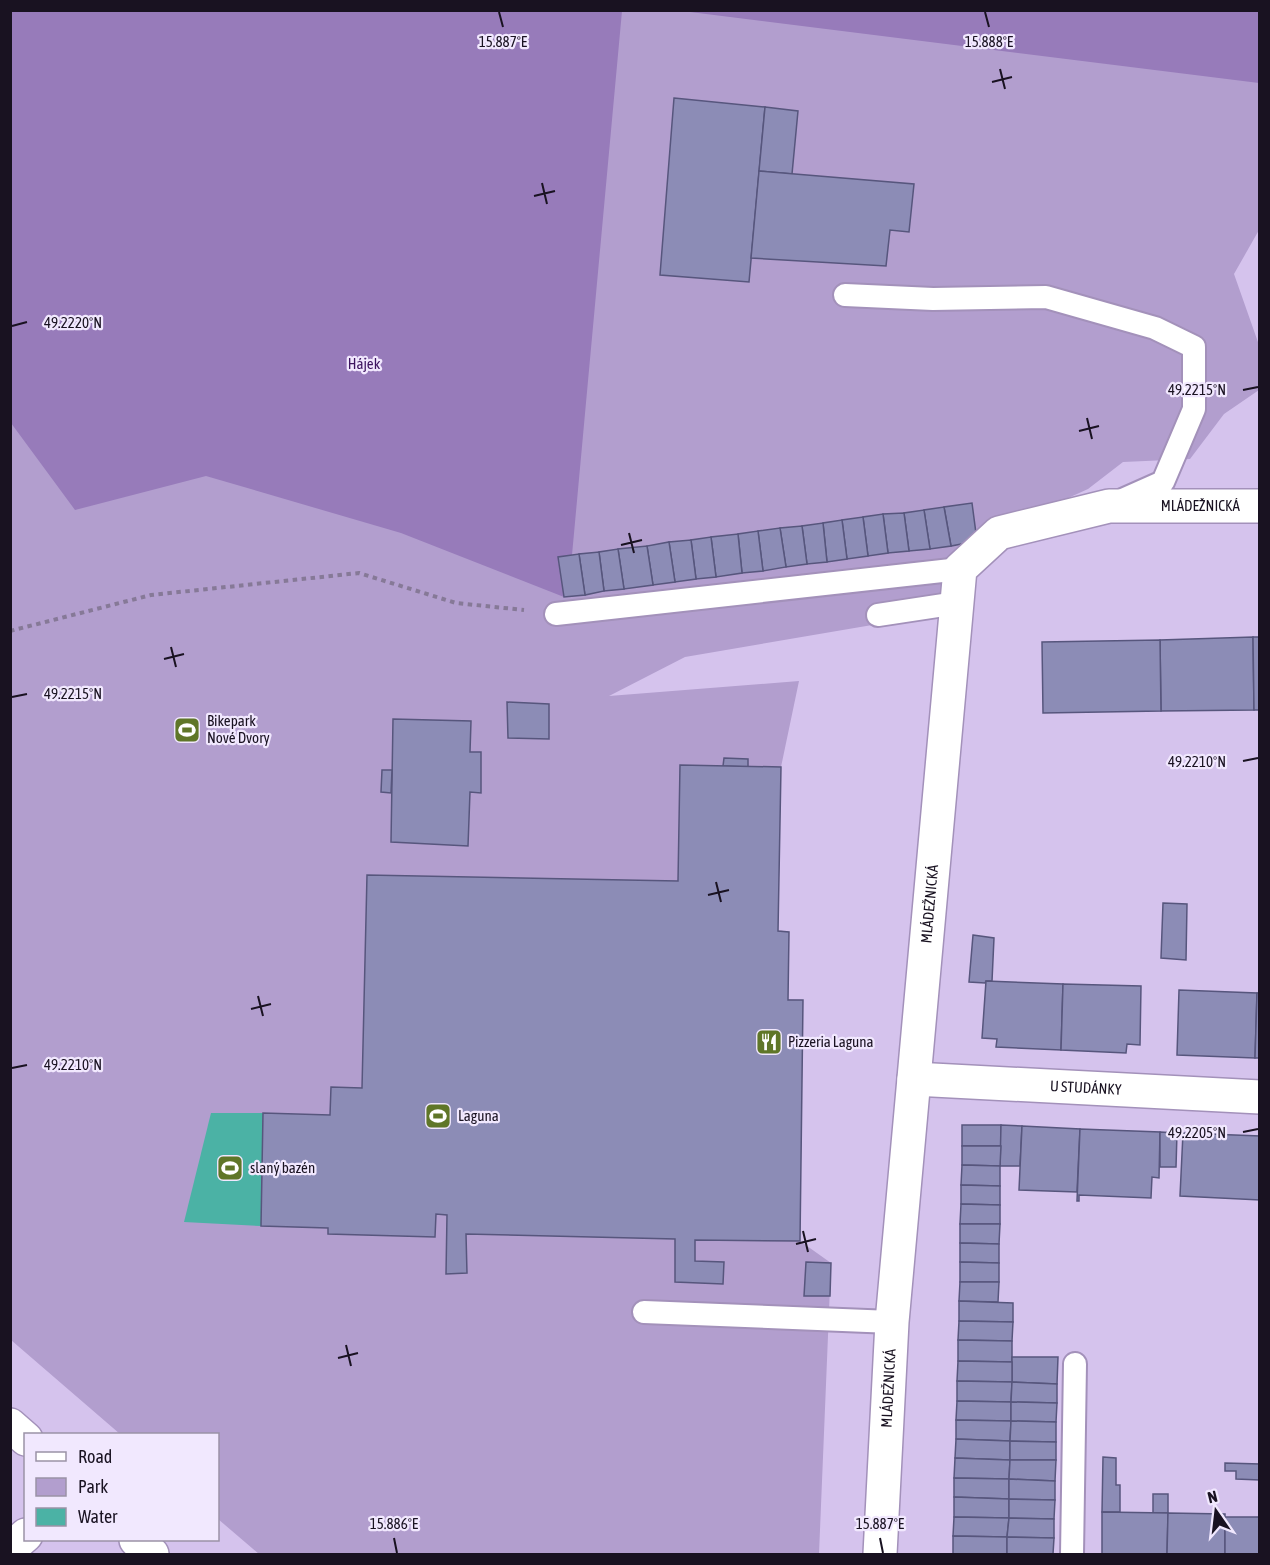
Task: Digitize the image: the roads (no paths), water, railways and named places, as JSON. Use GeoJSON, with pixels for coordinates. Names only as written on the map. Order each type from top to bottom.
{"type":"FeatureCollection","features":[{"type":"Feature","properties":{"kind":"street","name":"MLÁDEŽNICKÁ"},"geometry":{"type":"LineString","coordinates":[[880,1554],[892,1322],[960,569],[999,533],[1108,506],[1260,506]]}},
{"type":"Feature","properties":{"kind":"street","name":"U STUDÁNKY"},"geometry":{"type":"LineString","coordinates":[[914,1079],[1260,1097]]}},
{"type":"Feature","properties":{"kind":"street"},"geometry":{"type":"LineString","coordinates":[[10,1425],[24,1437]]}},
{"type":"Feature","properties":{"kind":"street"},"geometry":{"type":"LineString","coordinates":[[10,1549],[24,1537]]}},
{"type":"Feature","properties":{"kind":"street"},"geometry":{"type":"LineString","coordinates":[[138,1541],[152,1554]]}},
{"type":"Feature","properties":{"kind":"lane"},"geometry":{"type":"LineString","coordinates":[[845,295],[933,299],[1046,297],[1155,328],[1194,348],[1194,409],[1163,482],[1108,506]]}},
{"type":"Feature","properties":{"kind":"lane"},"geometry":{"type":"LineString","coordinates":[[556,614],[960,569]]}},
{"type":"Feature","properties":{"kind":"lane"},"geometry":{"type":"LineString","coordinates":[[878,615],[957,603]]}},
{"type":"Feature","properties":{"kind":"lane"},"geometry":{"type":"LineString","coordinates":[[644,1312],[892,1322]]}},
{"type":"Feature","properties":{"kind":"lane"},"geometry":{"type":"LineString","coordinates":[[1072,1554],[1075,1364]]}},
{"type":"Feature","properties":{"kind":"water","name":"slaný bazén"},"geometry":{"type":"Polygon","coordinates":[[[211,1113],[263,1113],[261,1226],[184,1222],[211,1113]]]}},
{"type":"Feature","properties":{"kind":"place","name":"Bikepark Nové Dvory"},"geometry":{"type":"Point","coordinates":[187,730]}},
{"type":"Feature","properties":{"kind":"place","name":"Pizzeria Laguna"},"geometry":{"type":"Point","coordinates":[769,1042]}},
{"type":"Feature","properties":{"kind":"place","name":"Laguna"},"geometry":{"type":"Point","coordinates":[438,1116]}},
{"type":"Feature","properties":{"kind":"place","name":"slaný bazén"},"geometry":{"type":"Point","coordinates":[230,1168]}},
{"type":"Feature","properties":{"kind":"park label","name":"Hájek"},"geometry":{"type":"Point","coordinates":[364,364]}}]}
